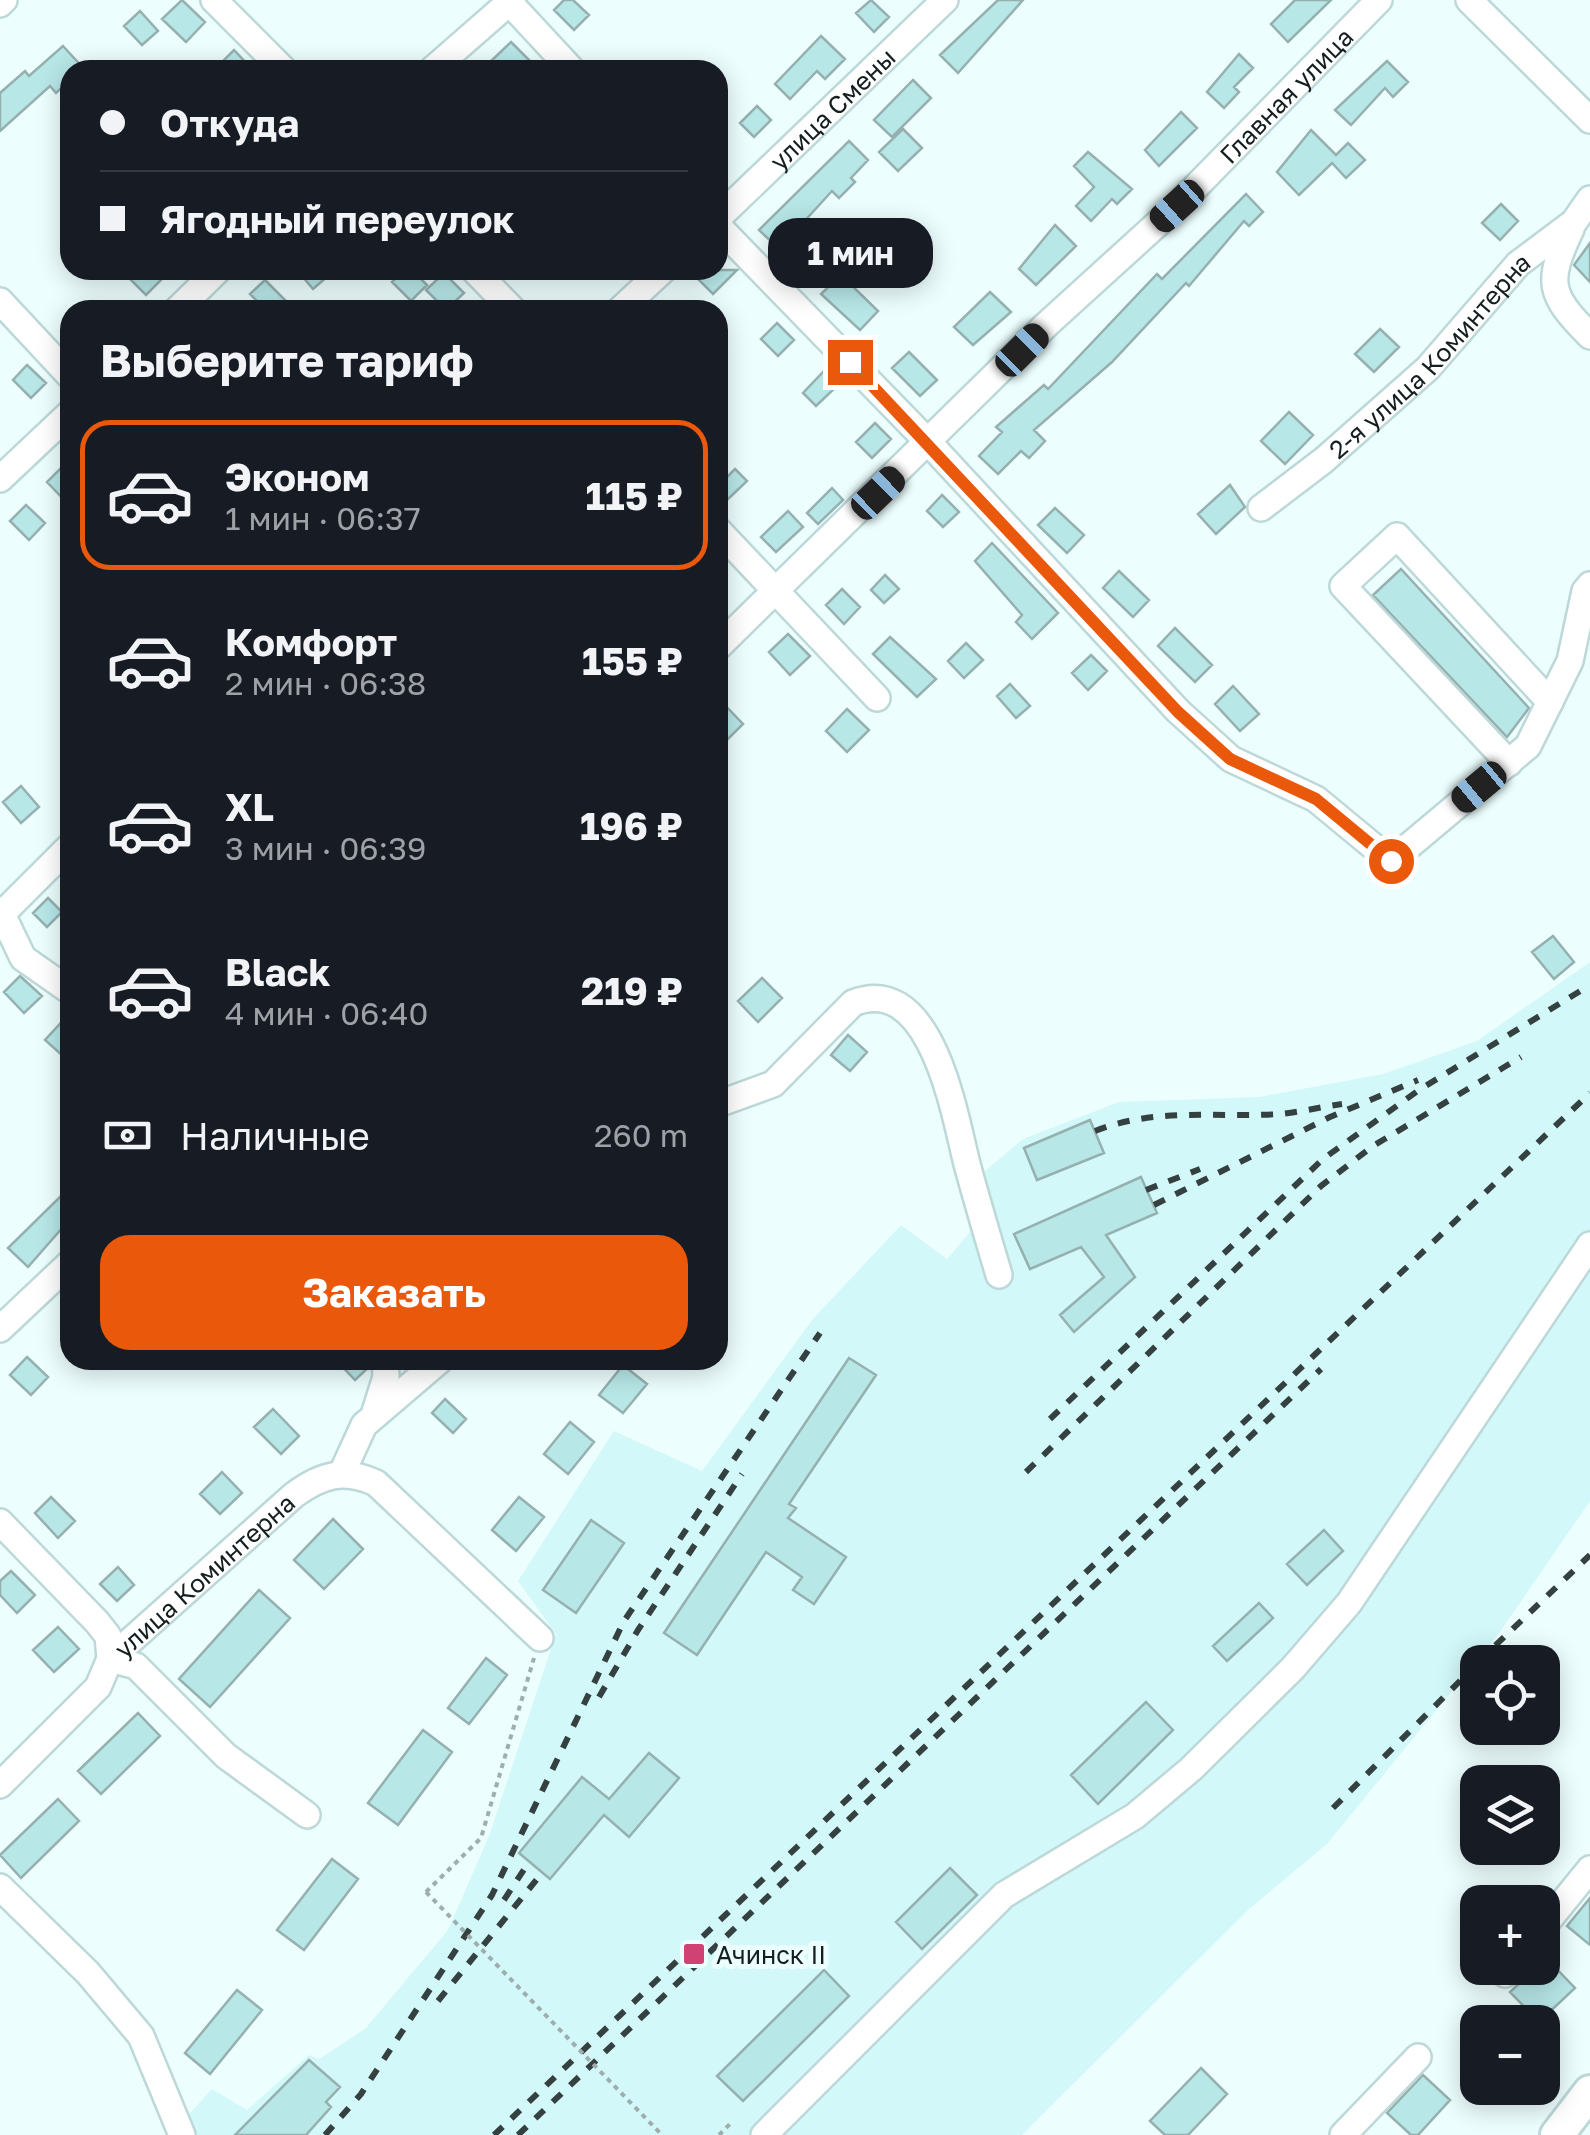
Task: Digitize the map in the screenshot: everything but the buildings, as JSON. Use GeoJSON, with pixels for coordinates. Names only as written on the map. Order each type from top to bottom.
{"type":"FeatureCollection","features":[{"type":"Feature","properties":{"kind":"main road"},"geometry":{"type":"LineString","coordinates":[[1557,2135],[1590,2092]]}},
{"type":"Feature","properties":{"kind":"street"},"geometry":{"type":"LineString","coordinates":[[214,0],[274,60]]}},
{"type":"Feature","properties":{"kind":"street","name":"улица Смены"},"geometry":{"type":"LineString","coordinates":[[728,212],[944,0]]}},
{"type":"Feature","properties":{"kind":"street","name":"Главная улица"},"geometry":{"type":"LineString","coordinates":[[728,638],[1045,326],[1177,206],[1378,0]]}},
{"type":"Feature","properties":{"kind":"street"},"geometry":{"type":"LineString","coordinates":[[1470,0],[1587,111]]}},
{"type":"Feature","properties":{"kind":"street"},"geometry":{"type":"LineString","coordinates":[[443,60],[509,1],[563,60]]}},
{"type":"Feature","properties":{"kind":"street","name":"2-я улица Коминтерна"},"geometry":{"type":"LineString","coordinates":[[1262,508],[1324,460],[1428,368],[1518,264],[1574,222],[1590,199]]}},
{"type":"Feature","properties":{"kind":"street"},"geometry":{"type":"LineString","coordinates":[[1574,222],[1554,266],[1553,287],[1567,314],[1590,336]]}},
{"type":"Feature","properties":{"kind":"street"},"geometry":{"type":"LineString","coordinates":[[728,232],[1178,712],[1230,759],[1316,799],[1391,861],[1528,746],[1570,660],[1584,591],[1590,585]]}},
{"type":"Feature","properties":{"kind":"street"},"geometry":{"type":"LineString","coordinates":[[187,300],[208,280]]}},
{"type":"Feature","properties":{"kind":"street"},"geometry":{"type":"LineString","coordinates":[[484,280],[503,300]]}},
{"type":"Feature","properties":{"kind":"street"},"geometry":{"type":"LineString","coordinates":[[631,300],[652,280]]}},
{"type":"Feature","properties":{"kind":"street"},"geometry":{"type":"LineString","coordinates":[[0,301],[60,365]]}},
{"type":"Feature","properties":{"kind":"street"},"geometry":{"type":"LineString","coordinates":[[0,478],[60,422]]}},
{"type":"Feature","properties":{"kind":"street"},"geometry":{"type":"LineString","coordinates":[[1508,762],[1343,586],[1397,536],[1550,702]]}},
{"type":"Feature","properties":{"kind":"street"},"geometry":{"type":"LineString","coordinates":[[728,541],[877,698]]}},
{"type":"Feature","properties":{"kind":"street"},"geometry":{"type":"LineString","coordinates":[[60,856],[2,912],[12,959],[60,985]]}},
{"type":"Feature","properties":{"kind":"street"},"geometry":{"type":"LineString","coordinates":[[728,1100],[773,1084],[853,1003],[882,1001],[901,1008],[922,1031],[945,1072],[998,1275]]}},
{"type":"Feature","properties":{"kind":"street"},"geometry":{"type":"LineString","coordinates":[[764,2135],[1004,1895],[1135,1816],[1191,1769],[1292,1668],[1349,1603],[1590,1246]]}},
{"type":"Feature","properties":{"kind":"street"},"geometry":{"type":"LineString","coordinates":[[0,1328],[60,1273]]}},
{"type":"Feature","properties":{"kind":"street"},"geometry":{"type":"LineString","coordinates":[[374,1415],[386,1370]]}},
{"type":"Feature","properties":{"kind":"street"},"geometry":{"type":"LineString","coordinates":[[428,1370],[374,1415],[357,1435],[342,1473],[376,1483],[540,1638]]}},
{"type":"Feature","properties":{"kind":"street","name":"улица Коминтерна"},"geometry":{"type":"LineString","coordinates":[[0,1785],[98,1686],[110,1659],[294,1495],[308,1484],[342,1473]]}},
{"type":"Feature","properties":{"kind":"street"},"geometry":{"type":"LineString","coordinates":[[0,1522],[97,1622],[108,1636],[110,1659],[136,1666],[226,1756],[308,1815]]}},
{"type":"Feature","properties":{"kind":"street"},"geometry":{"type":"LineString","coordinates":[[1560,1906],[1590,1869]]}},
{"type":"Feature","properties":{"kind":"street"},"geometry":{"type":"LineString","coordinates":[[0,1887],[88,1974],[141,2036],[182,2135]]}},
{"type":"Feature","properties":{"kind":"street"},"geometry":{"type":"LineString","coordinates":[[1343,2135],[1418,2056]]}},
{"type":"Feature","properties":{"kind":"path"},"geometry":{"type":"LineString","coordinates":[[540,1638],[481,1838],[426,1892],[662,2135]]}},
{"type":"Feature","properties":{"kind":"path"},"geometry":{"type":"LineString","coordinates":[[719,2135],[730,2124]]}},
{"type":"Feature","properties":{"kind":"shaded area"},"geometry":{"type":"Polygon","coordinates":[[[1590,962],[1590,1501],[1489,1645],[1460,1645],[1460,1681],[1327,1844],[1248,1910],[1022,2135],[170,2135],[212,2089],[247,2110],[309,2055],[319,2059],[365,2029],[448,1930],[489,1836],[556,1634],[518,1581],[614,1431],[702,1471],[812,1320],[901,1225],[947,1259],[985,1215],[978,1177],[1023,1139],[1119,1102],[1259,1097],[1383,1074],[1477,1041],[1590,962]]]}},
{"type":"Feature","properties":{"kind":"railway"},"geometry":{"type":"LineString","coordinates":[[1050,1419],[1323,1159],[1419,1090],[1590,985]]}},
{"type":"Feature","properties":{"kind":"railway"},"geometry":{"type":"LineString","coordinates":[[1026,1472],[1321,1186],[1373,1146],[1521,1057]]}},
{"type":"Feature","properties":{"kind":"railway"},"geometry":{"type":"LineString","coordinates":[[1154,1205],[1330,1117],[1418,1080]]}},
{"type":"Feature","properties":{"kind":"railway"},"geometry":{"type":"LineString","coordinates":[[494,2135],[1590,1093]]}},
{"type":"Feature","properties":{"kind":"railway"},"geometry":{"type":"LineString","coordinates":[[1095,1131],[1163,1116],[1280,1114],[1342,1104]]}},
{"type":"Feature","properties":{"kind":"railway"},"geometry":{"type":"LineString","coordinates":[[1146,1190],[1200,1169]]}},
{"type":"Feature","properties":{"kind":"railway"},"geometry":{"type":"LineString","coordinates":[[325,2135],[361,2094],[492,1895],[624,1621],[820,1333]]}},
{"type":"Feature","properties":{"kind":"railway"},"geometry":{"type":"LineString","coordinates":[[518,2135],[1321,1369]]}},
{"type":"Feature","properties":{"kind":"railway"},"geometry":{"type":"LineString","coordinates":[[599,1697],[638,1630],[742,1474]]}},
{"type":"Feature","properties":{"kind":"railway"},"geometry":{"type":"LineString","coordinates":[[1496,1645],[1590,1555]]}},
{"type":"Feature","properties":{"kind":"railway"},"geometry":{"type":"LineString","coordinates":[[1333,1808],[1460,1681]]}},
{"type":"Feature","properties":{"kind":"railway"},"geometry":{"type":"LineString","coordinates":[[504,1900],[529,1862]]}},
{"type":"Feature","properties":{"kind":"railway"},"geometry":{"type":"LineString","coordinates":[[438,2001],[542,1873]]}},
{"type":"Feature","properties":{"kind":"place","name":"Ачинск II"},"geometry":{"type":"Point","coordinates":[694,1954]}},
{"type":"Feature","properties":{"kind":"route"},"geometry":{"type":"LineString","coordinates":[[850,362],[1178,712],[1230,759],[1316,799],[1391,861]]}}]}
